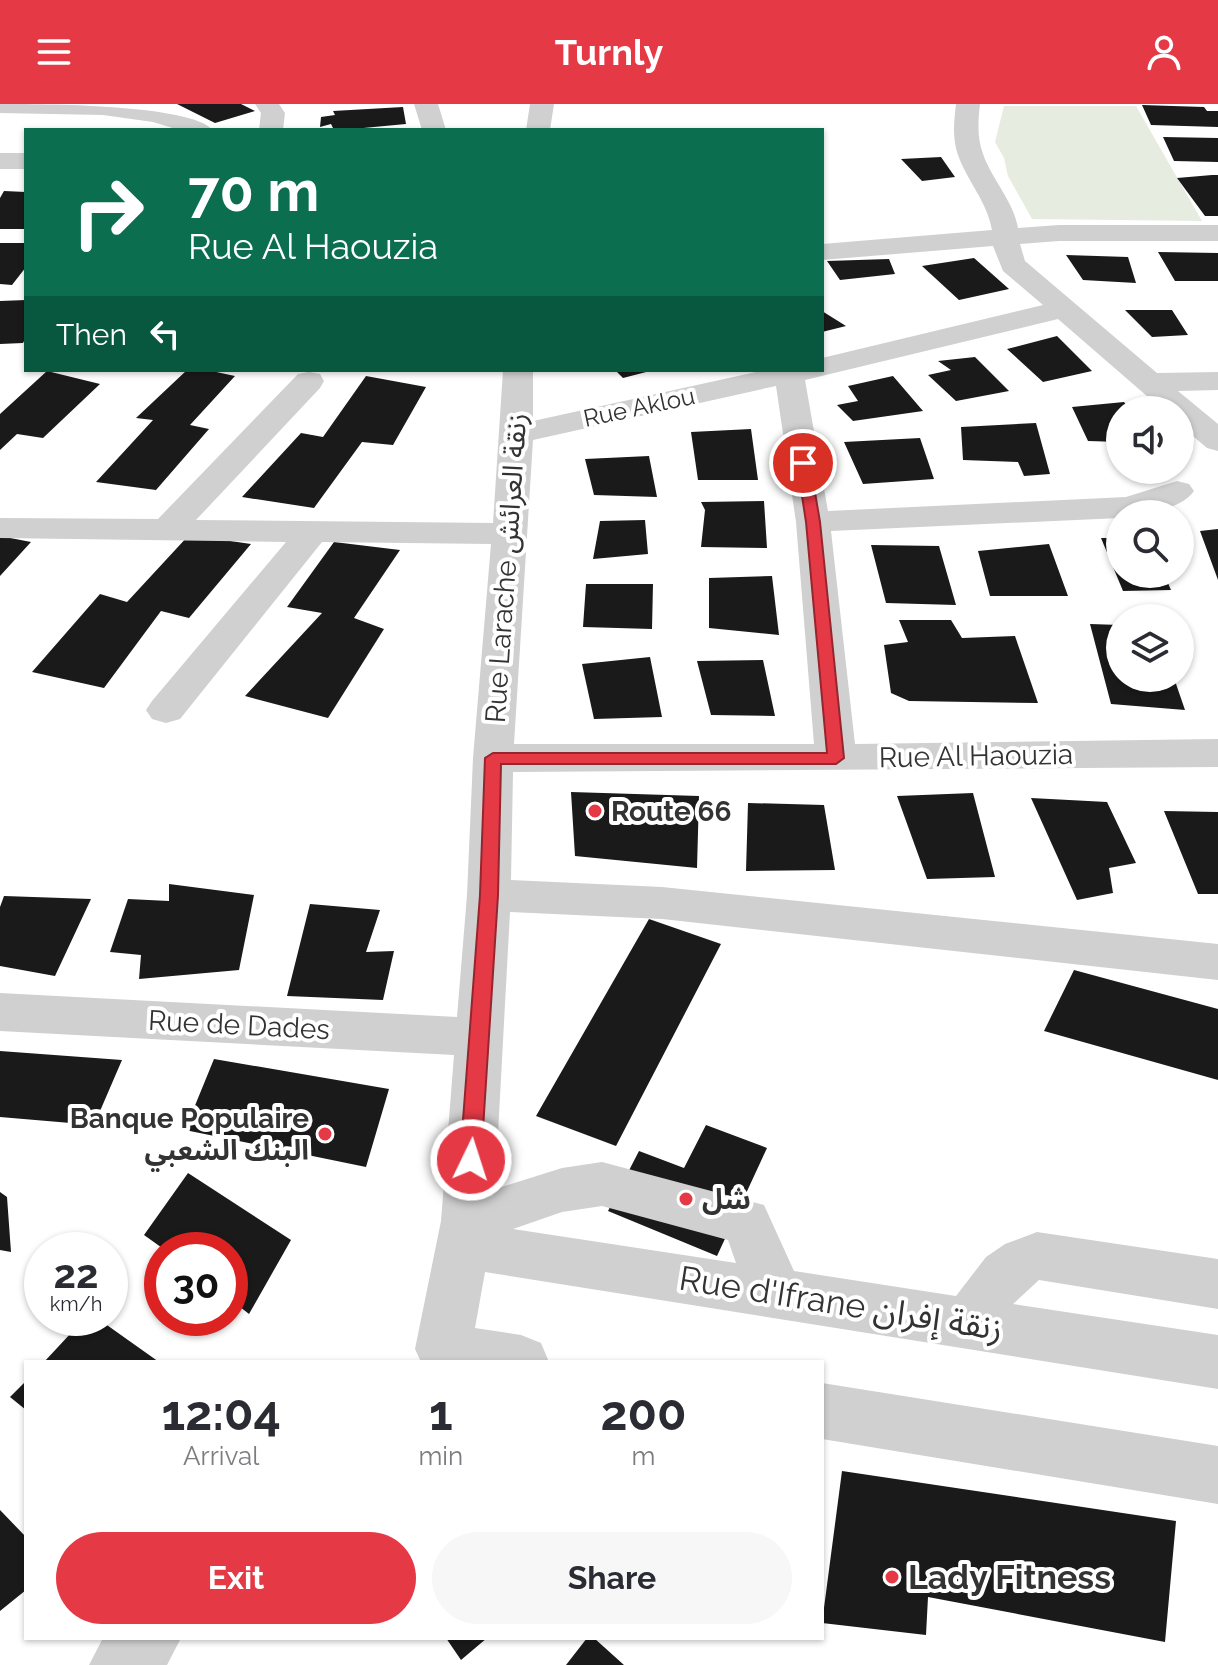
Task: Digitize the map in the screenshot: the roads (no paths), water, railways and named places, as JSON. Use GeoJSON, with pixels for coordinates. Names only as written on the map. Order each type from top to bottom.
{"type":"FeatureCollection","features":[{"type":"Feature","properties":{"kind":"street"},"geometry":{"type":"LineString","coordinates":[[267,104],[273,113],[271,128]]}},
{"type":"Feature","properties":{"kind":"street"},"geometry":{"type":"LineString","coordinates":[[426,104],[433,128]]}},
{"type":"Feature","properties":{"kind":"street"},"geometry":{"type":"LineString","coordinates":[[538,128],[542,104]]}},
{"type":"Feature","properties":{"kind":"street"},"geometry":{"type":"LineString","coordinates":[[968,104],[965,141],[972,161],[1001,211],[1006,237],[1004,250],[1013,265],[1218,441]]}},
{"type":"Feature","properties":{"kind":"street"},"geometry":{"type":"LineString","coordinates":[[0,106],[136,107],[196,128]]}},
{"type":"Feature","properties":{"kind":"street"},"geometry":{"type":"LineString","coordinates":[[0,161],[24,161]]}},
{"type":"Feature","properties":{"kind":"street"},"geometry":{"type":"LineString","coordinates":[[824,252],[1088,231],[1218,233]]}},
{"type":"Feature","properties":{"kind":"street","name":"Rue Aklou"},"geometry":{"type":"LineString","coordinates":[[824,366],[1063,309]]}},
{"type":"Feature","properties":{"kind":"street","name":"Rue Larache زنقة العرائش"},"geometry":{"type":"LineString","coordinates":[[437,1356],[466,1233],[489,895],[493,758],[517,434],[518,372]]}},
{"type":"Feature","properties":{"kind":"street","name":"Rue Aklou"},"geometry":{"type":"LineString","coordinates":[[517,434],[797,372]]}},
{"type":"Feature","properties":{"kind":"street"},"geometry":{"type":"LineString","coordinates":[[806,372],[813,522],[836,758]]}},
{"type":"Feature","properties":{"kind":"street"},"geometry":{"type":"LineString","coordinates":[[168,529],[309,381]]}},
{"type":"Feature","properties":{"kind":"street"},"geometry":{"type":"LineString","coordinates":[[1151,382],[1218,381]]}},
{"type":"Feature","properties":{"kind":"street"},"geometry":{"type":"LineString","coordinates":[[813,522],[1126,507],[1177,491]]}},
{"type":"Feature","properties":{"kind":"street"},"geometry":{"type":"LineString","coordinates":[[0,528],[509,534]]}},
{"type":"Feature","properties":{"kind":"street"},"geometry":{"type":"LineString","coordinates":[[166,710],[314,530]]}},
{"type":"Feature","properties":{"kind":"street","name":"Rue Al Haouzia"},"geometry":{"type":"LineString","coordinates":[[493,758],[1218,753]]}},
{"type":"Feature","properties":{"kind":"street"},"geometry":{"type":"LineString","coordinates":[[489,895],[662,903],[1218,962]]}},
{"type":"Feature","properties":{"kind":"street","name":"Rue de Dades"},"geometry":{"type":"LineString","coordinates":[[0,1012],[479,1037]]}},
{"type":"Feature","properties":{"kind":"street"},"geometry":{"type":"LineString","coordinates":[[466,1233],[562,1190],[602,1184],[745,1221],[775,1293]]}},
{"type":"Feature","properties":{"kind":"street","name":"Rue d'Ifrane زنقة إفران"},"geometry":{"type":"LineString","coordinates":[[466,1233],[775,1293],[1218,1362]]}},
{"type":"Feature","properties":{"kind":"street"},"geometry":{"type":"LineString","coordinates":[[970,1323],[997,1281],[1014,1263],[1037,1256],[1218,1284]]}},
{"type":"Feature","properties":{"kind":"street"},"geometry":{"type":"LineString","coordinates":[[437,1356],[493,1360]]}},
{"type":"Feature","properties":{"kind":"street"},"geometry":{"type":"LineString","coordinates":[[824,1411],[1218,1475]]}},
{"type":"Feature","properties":{"kind":"street"},"geometry":{"type":"LineString","coordinates":[[121,1665],[147,1640]]}},
{"type":"Feature","properties":{"kind":"place","name":"Route 66"},"geometry":{"type":"Point","coordinates":[595,811]}},
{"type":"Feature","properties":{"kind":"place","name":"Banque Populaire البنك الشعبي"},"geometry":{"type":"Point","coordinates":[325,1134]}},
{"type":"Feature","properties":{"kind":"place","name":"شل"},"geometry":{"type":"Point","coordinates":[686,1199]}},
{"type":"Feature","properties":{"kind":"place","name":"Lady Fitness"},"geometry":{"type":"Point","coordinates":[892,1577]}}]}
